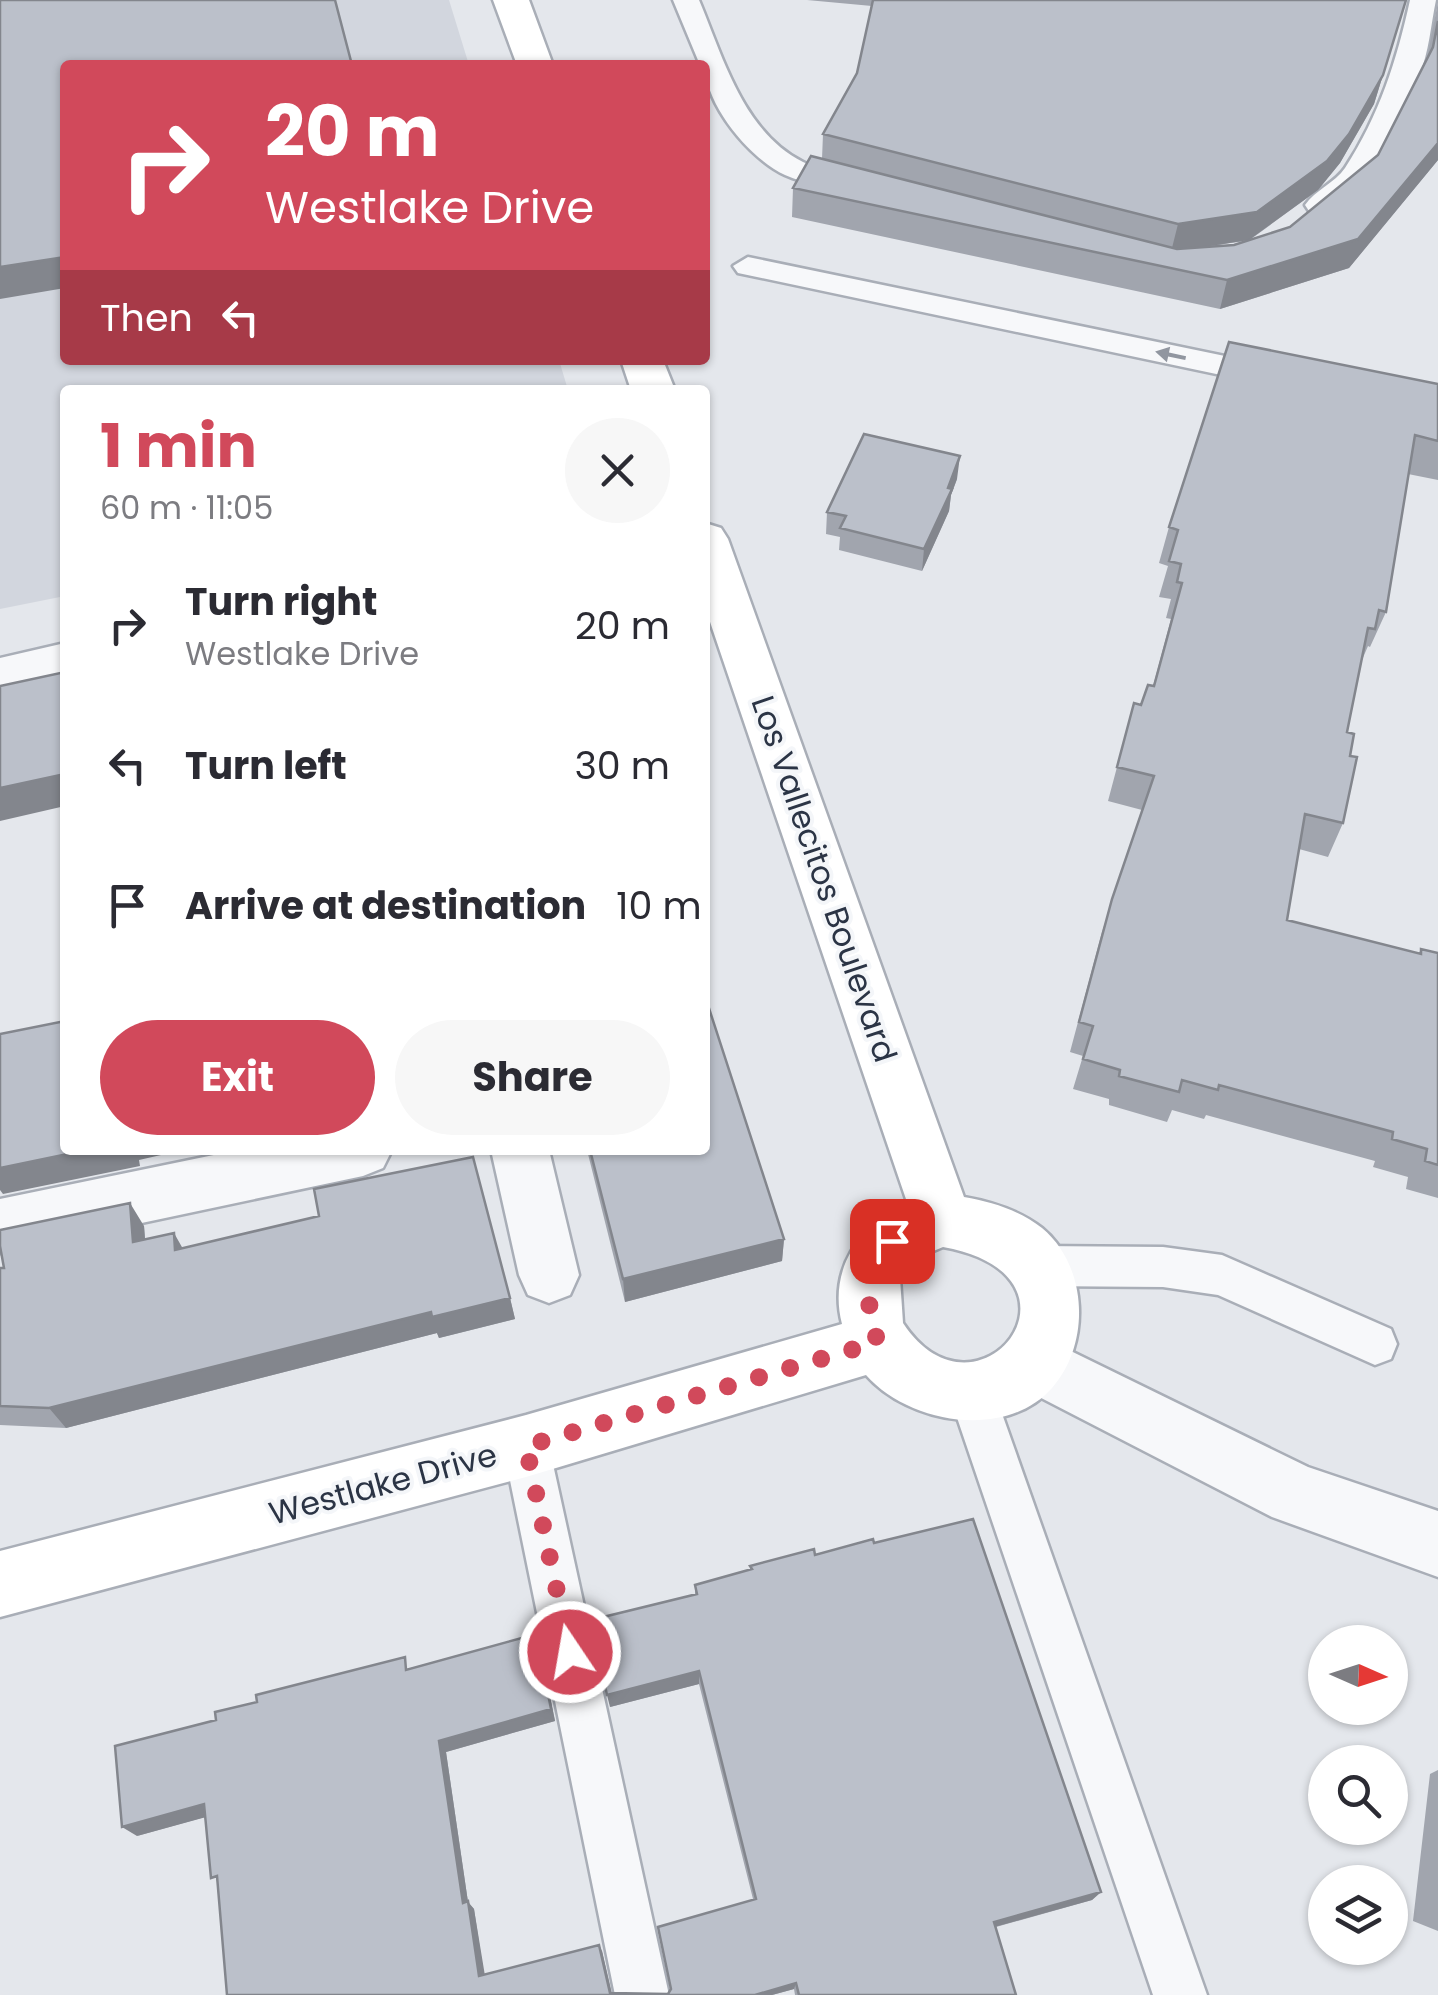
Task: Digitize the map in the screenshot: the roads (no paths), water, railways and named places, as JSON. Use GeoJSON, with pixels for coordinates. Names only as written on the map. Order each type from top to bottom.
{"type":"FeatureCollection","features":[{"type":"Feature","properties":{"kind":"street"},"geometry":{"type":"LineString","coordinates":[[511,0],[533,60]]}},
{"type":"Feature","properties":{"kind":"street","name":"Los Vallecitos Boulevard"},"geometry":{"type":"LineString","coordinates":[[710,554],[943,1220]]}},
{"type":"Feature","properties":{"kind":"street"},"geometry":{"type":"LineString","coordinates":[[0,676],[60,663]]}},
{"type":"Feature","properties":{"kind":"street"},"geometry":{"type":"LineString","coordinates":[[0,1226],[339,1155]]}},
{"type":"Feature","properties":{"kind":"street"},"geometry":{"type":"LineString","coordinates":[[521,1155],[549,1275]]}},
{"type":"Feature","properties":{"kind":"street"},"geometry":{"type":"LineString","coordinates":[[943,1220],[971,1220],[997,1229],[1021,1245],[1038,1266],[1049,1290],[1052,1315],[1047,1340],[1034,1362],[1018,1377],[996,1388],[944,1389],[917,1379],[895,1363],[878,1342],[868,1315],[868,1288],[876,1262],[892,1241],[916,1226],[943,1220]]}},
{"type":"Feature","properties":{"kind":"street","name":"Westlake Drive"},"geometry":{"type":"LineString","coordinates":[[0,1584],[526,1446],[878,1342]]}},
{"type":"Feature","properties":{"kind":"street"},"geometry":{"type":"LineString","coordinates":[[1034,1362],[1295,1494],[1438,1544]]}},
{"type":"Feature","properties":{"kind":"lane"},"geometry":{"type":"LineString","coordinates":[[686,0],[740,118],[759,142],[794,168],[891,193]]}},
{"type":"Feature","properties":{"kind":"lane"},"geometry":{"type":"LineString","coordinates":[[1298,222],[1356,176],[1408,74],[1422,0]]}},
{"type":"Feature","properties":{"kind":"lane"},"geometry":{"type":"LineString","coordinates":[[748,266],[1304,383]]}},
{"type":"Feature","properties":{"kind":"lane"},"geometry":{"type":"LineString","coordinates":[[1038,1266],[1163,1267],[1222,1275],[1375,1344]]}},
{"type":"Feature","properties":{"kind":"lane"},"geometry":{"type":"LineString","coordinates":[[972,1391],[1180,1995]]}},
{"type":"Feature","properties":{"kind":"lane"},"geometry":{"type":"LineString","coordinates":[[526,1446],[642,1995]]}}]}
